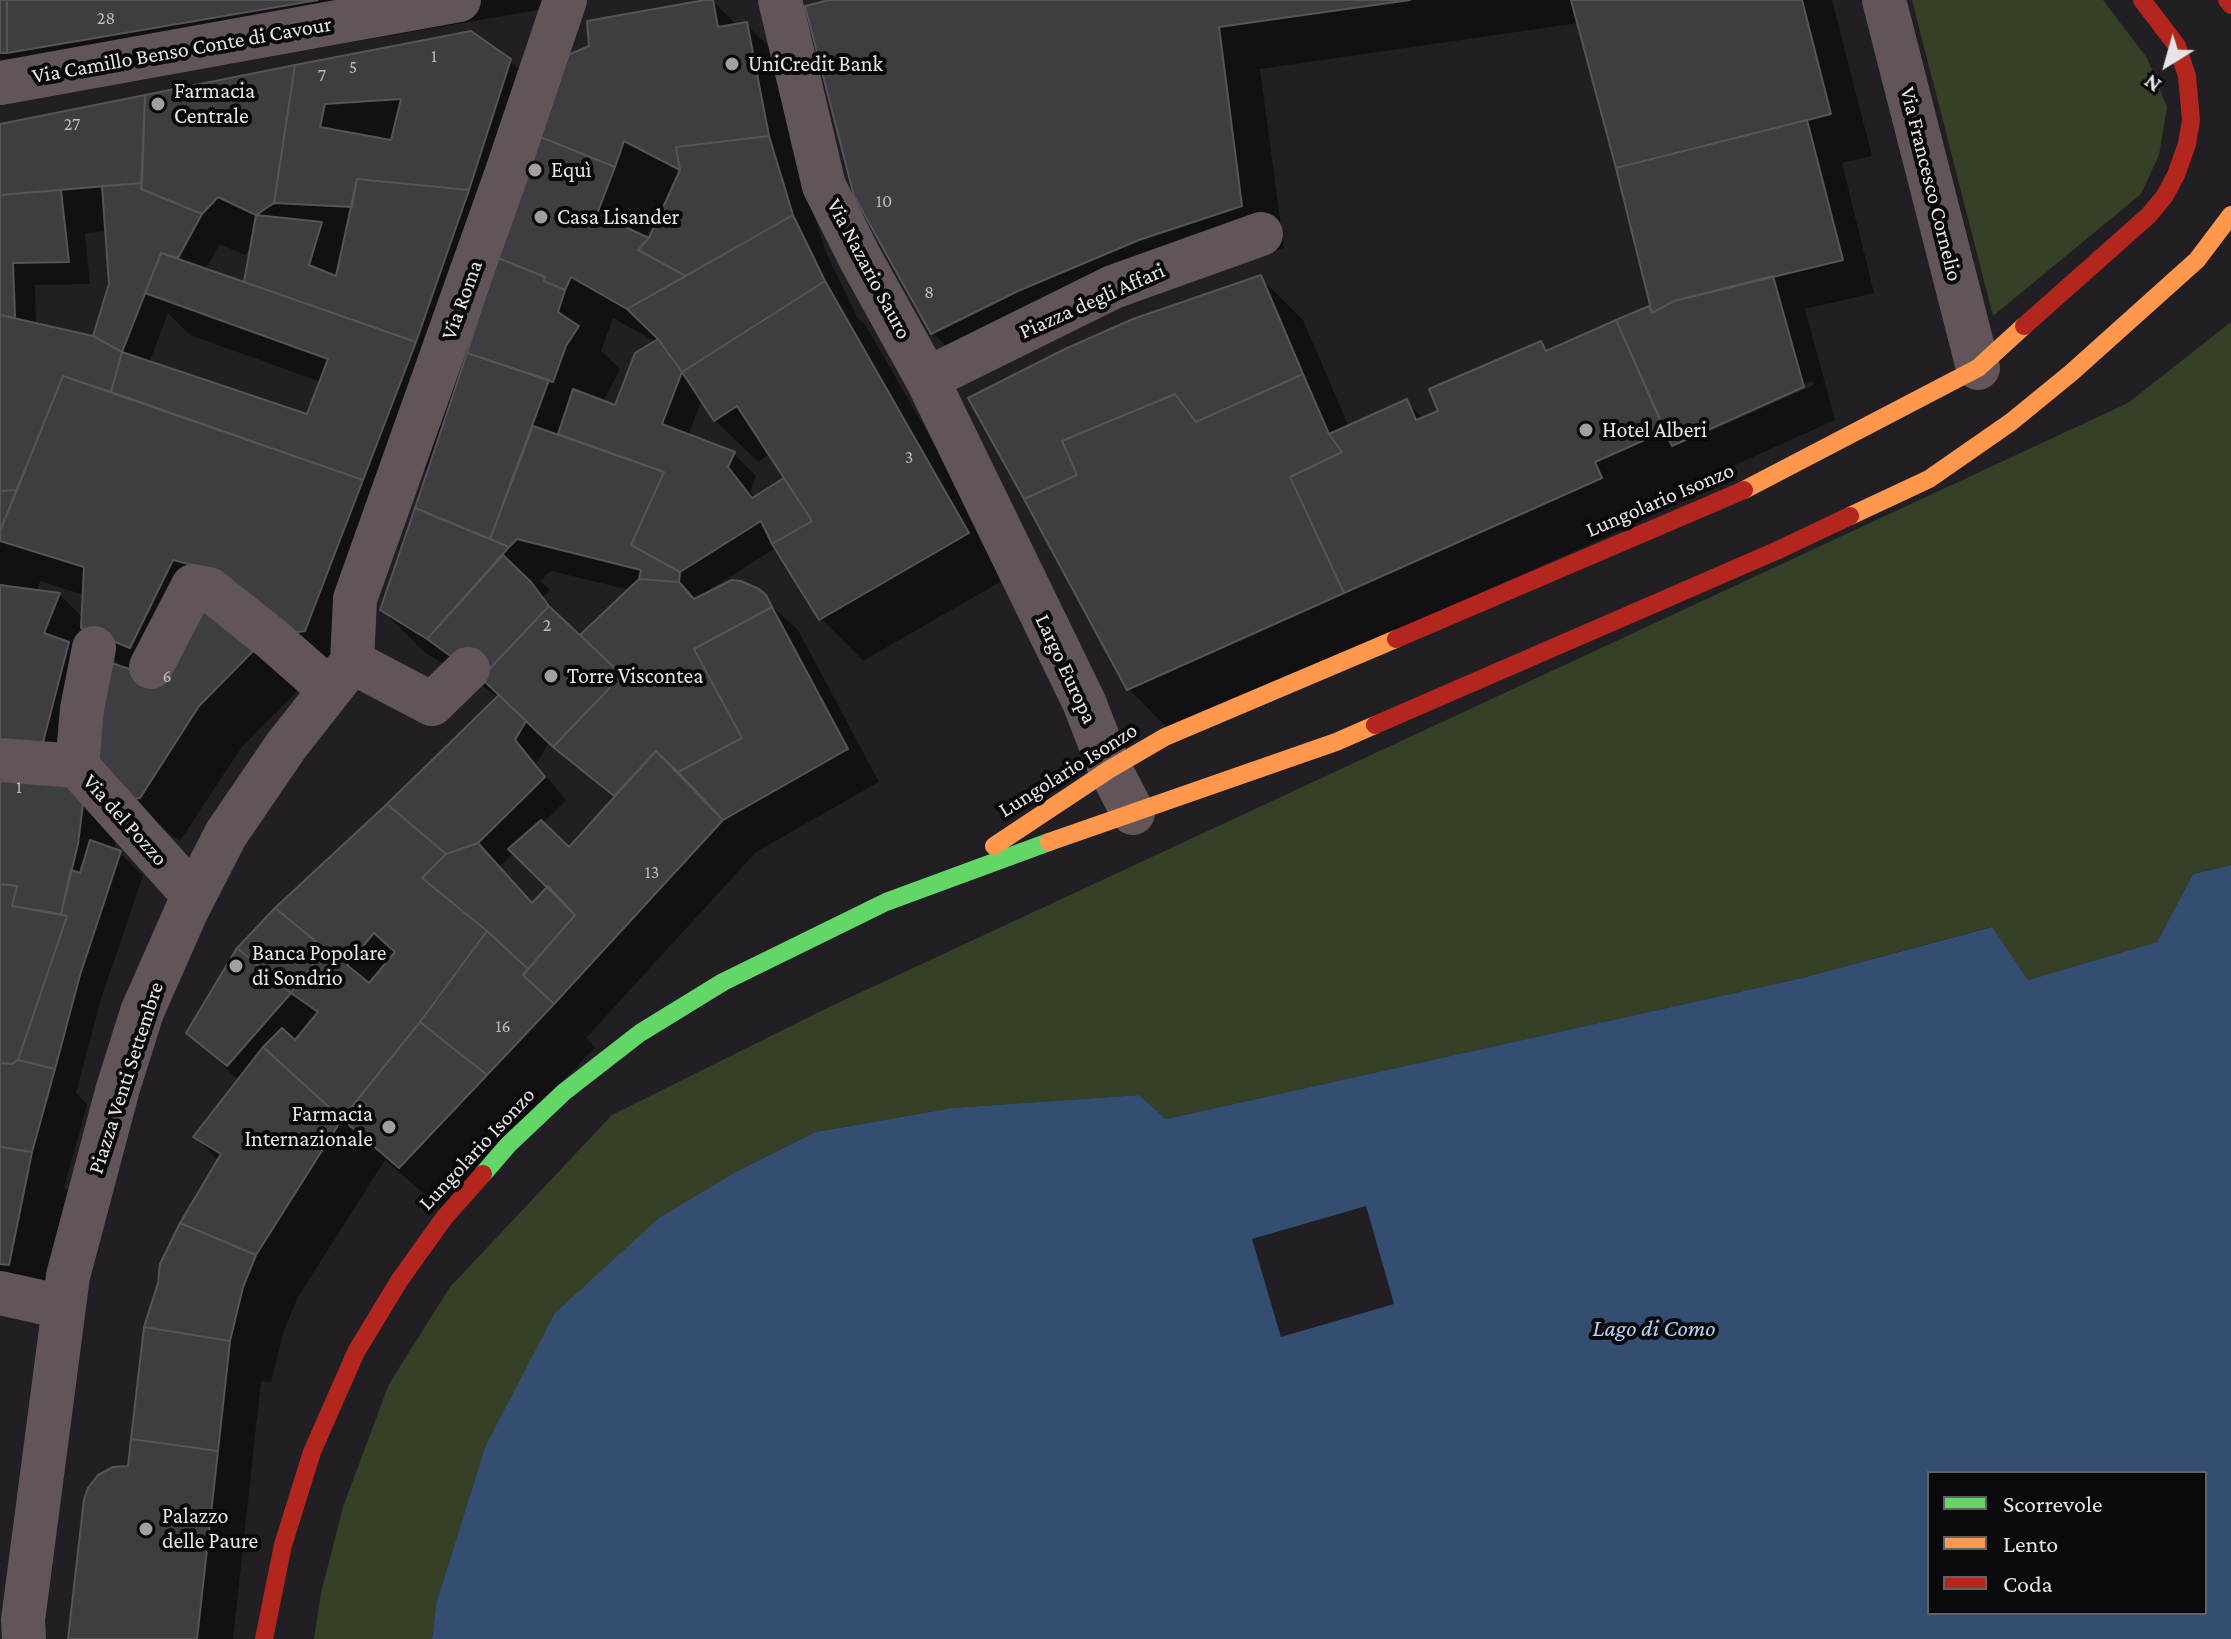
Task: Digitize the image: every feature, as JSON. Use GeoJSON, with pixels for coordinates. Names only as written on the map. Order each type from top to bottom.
{"type":"FeatureCollection","features":[{"type":"Feature","properties":{"kind":"main road","name":"Lungolario Isonzo"},"geometry":{"type":"LineString","coordinates":[[941,880],[1110,769],[1165,737],[1756,485],[1978,368],[2148,216],[2164,197],[2176,175],[2187,144],[2191,120],[2187,76],[2177,46],[2142,0]]}},
{"type":"Feature","properties":{"kind":"main road"},"geometry":{"type":"LineString","coordinates":[[2227,0],[2231,5]]}},
{"type":"Feature","properties":{"kind":"main road","name":"Lungolario Isonzo"},"geometry":{"type":"LineString","coordinates":[[264,1639],[278,1563],[312,1452],[356,1352],[410,1265],[482,1173],[557,1098],[656,1022],[757,964],[886,902],[1336,742],[1776,551],[1929,479],[2011,422],[2071,373],[2197,260],[2231,215]]}},
{"type":"Feature","properties":{"kind":"street","name":"Via Camillo Benso Conte di Cavour"},"geometry":{"type":"LineString","coordinates":[[0,83],[459,0]]}},
{"type":"Feature","properties":{"kind":"street","name":"Via Roma"},"geometry":{"type":"LineString","coordinates":[[341,676],[355,599],[565,0]]}},
{"type":"Feature","properties":{"kind":"street","name":"Via Nazario Sauro"},"geometry":{"type":"LineString","coordinates":[[780,0],[824,186],[927,379],[997,524]]}},
{"type":"Feature","properties":{"kind":"street","name":"Via Francesco Cornelio"},"geometry":{"type":"LineString","coordinates":[[1884,0],[1978,368]]}},
{"type":"Feature","properties":{"kind":"street","name":"Piazza degli Affari"},"geometry":{"type":"LineString","coordinates":[[927,379],[1113,287],[1261,234]]}},
{"type":"Feature","properties":{"kind":"street","name":"Largo Europa"},"geometry":{"type":"LineString","coordinates":[[997,524],[1084,702],[1110,769],[1133,813]]}},
{"type":"Feature","properties":{"kind":"street"},"geometry":{"type":"LineString","coordinates":[[151,667],[193,586],[209,589],[272,639],[341,676],[432,704],[468,669]]}},
{"type":"Feature","properties":{"kind":"street"},"geometry":{"type":"LineString","coordinates":[[77,766],[82,709],[94,648]]}},
{"type":"Feature","properties":{"kind":"street","name":"Piazza Venti Settembre"},"geometry":{"type":"LineString","coordinates":[[16,1626],[68,1276],[142,1012],[194,896],[226,834],[286,746],[341,676]]}},
{"type":"Feature","properties":{"kind":"street","name":"Via del Pozzo"},"geometry":{"type":"LineString","coordinates":[[0,760],[77,766],[194,896]]}},
{"type":"Feature","properties":{"kind":"street"},"geometry":{"type":"LineString","coordinates":[[0,1293],[63,1307]]}},
{"type":"Feature","properties":{"kind":"green space"},"geometry":{"type":"Polygon","coordinates":[[[1912,0],[2103,0],[2147,58],[2167,107],[2159,155],[2141,194],[1993,316],[1912,0]]]}},
{"type":"Feature","properties":{"kind":"green space"},"geometry":{"type":"Polygon","coordinates":[[[2231,322],[2231,865],[2193,874],[2157,942],[2028,980],[1991,927],[1802,978],[1166,1119],[1139,1095],[952,1108],[816,1132],[485,1447],[436,1604],[432,1639],[314,1639],[321,1593],[343,1507],[389,1384],[450,1287],[612,1115],[825,1009],[2128,403],[2231,322]]]}},
{"type":"Feature","properties":{"kind":"water","name":"Lago di Como"},"geometry":{"type":"Polygon","coordinates":[[[2231,865],[2231,1639],[432,1639],[436,1604],[485,1447],[555,1313],[659,1218],[736,1172],[816,1132],[952,1108],[1139,1095],[1166,1119],[1802,978],[1992,927],[2028,980],[2157,942],[2193,874],[2231,865]]]}},
{"type":"Feature","properties":{"kind":"pier"},"geometry":{"type":"Polygon","coordinates":[[[1366,1206],[1394,1304],[1281,1337],[1252,1239],[1366,1206]]]}},
{"type":"Feature","properties":{"kind":"building"},"geometry":{"type":"Polygon","coordinates":[[[0,0],[7,0],[7,53],[0,53],[0,0]]]}},
{"type":"Feature","properties":{"kind":"building"},"geometry":{"type":"Polygon","coordinates":[[[7,0],[318,0],[7,53],[7,0]]]}},
{"type":"Feature","properties":{"kind":"building"},"geometry":{"type":"Polygon","coordinates":[[[713,0],[718,27],[747,22],[769,136],[676,147],[680,170],[624,141],[615,167],[538,136],[563,57],[589,46],[587,21],[713,0]]]}},
{"type":"Feature","properties":{"kind":"building"},"geometry":{"type":"Polygon","coordinates":[[[829,0],[1410,0],[1219,27],[1242,206],[1139,240],[1018,291],[931,334],[854,196],[805,6],[829,0]]]}},
{"type":"Feature","properties":{"kind":"building"},"geometry":{"type":"Polygon","coordinates":[[[1571,0],[1802,0],[1831,114],[1616,168],[1571,0]]]}},
{"type":"Feature","properties":{"kind":"building"},"geometry":{"type":"Polygon","coordinates":[[[471,31],[511,59],[469,190],[357,179],[352,207],[274,203],[295,65],[471,31]],[[401,99],[325,104],[320,127],[391,140],[401,99]]]}},
{"type":"Feature","properties":{"kind":"building"},"geometry":{"type":"Polygon","coordinates":[[[295,65],[274,203],[256,215],[218,197],[202,214],[141,189],[145,95],[295,65]]]}},
{"type":"Feature","properties":{"kind":"building"},"geometry":{"type":"Polygon","coordinates":[[[145,95],[142,183],[0,195],[0,124],[145,95]]]}},
{"type":"Feature","properties":{"kind":"building"},"geometry":{"type":"Polygon","coordinates":[[[1807,120],[1843,260],[1674,301],[1652,313],[1616,168],[1807,120]]]}},
{"type":"Feature","properties":{"kind":"building"},"geometry":{"type":"Polygon","coordinates":[[[538,136],[615,167],[597,214],[649,238],[638,250],[686,276],[627,309],[571,277],[565,290],[544,281],[545,277],[498,258],[538,136]]]}},
{"type":"Feature","properties":{"kind":"building"},"geometry":{"type":"Polygon","coordinates":[[[769,136],[793,215],[686,276],[638,250],[649,238],[680,170],[676,147],[769,136]]]}},
{"type":"Feature","properties":{"kind":"building"},"geometry":{"type":"Polygon","coordinates":[[[357,179],[469,190],[416,342],[244,282],[256,215],[322,222],[309,265],[336,276],[357,179]]]}},
{"type":"Feature","properties":{"kind":"building"},"geometry":{"type":"Polygon","coordinates":[[[142,183],[141,189],[202,214],[178,258],[161,253],[122,352],[93,336],[109,284],[102,186],[142,183]]]}},
{"type":"Feature","properties":{"kind":"building"},"geometry":{"type":"Polygon","coordinates":[[[61,190],[69,262],[13,263],[15,318],[0,315],[0,195],[61,190]]]}},
{"type":"Feature","properties":{"kind":"building"},"geometry":{"type":"Polygon","coordinates":[[[793,215],[825,281],[682,372],[658,339],[627,309],[793,215]]]}},
{"type":"Feature","properties":{"kind":"building"},"geometry":{"type":"Polygon","coordinates":[[[161,253],[416,342],[363,480],[111,392],[122,352],[307,414],[328,359],[145,293],[161,253]]]}},
{"type":"Feature","properties":{"kind":"building"},"geometry":{"type":"Polygon","coordinates":[[[498,258],[545,277],[544,281],[565,290],[558,312],[579,326],[566,346],[553,382],[467,353],[498,258]]]}},
{"type":"Feature","properties":{"kind":"building"},"geometry":{"type":"Polygon","coordinates":[[[1261,275],[1303,374],[1196,422],[1175,394],[1062,441],[1077,475],[1024,499],[968,398],[1133,319],[1261,275]]]}},
{"type":"Feature","properties":{"kind":"building"},"geometry":{"type":"Polygon","coordinates":[[[1773,276],[1804,387],[1672,446],[1616,320],[1649,306],[1652,313],[1674,301],[1773,276]]]}},
{"type":"Feature","properties":{"kind":"building"},"geometry":{"type":"Polygon","coordinates":[[[825,281],[969,533],[819,620],[772,544],[812,521],[737,406],[714,421],[682,372],[825,281]]]}},
{"type":"Feature","properties":{"kind":"building"},"geometry":{"type":"Polygon","coordinates":[[[0,315],[93,336],[122,352],[111,392],[63,376],[17,490],[0,491],[0,315]]]}},
{"type":"Feature","properties":{"kind":"building"},"geometry":{"type":"Polygon","coordinates":[[[1616,320],[1665,431],[1595,462],[1602,478],[1344,593],[1290,477],[1342,452],[1329,434],[1407,399],[1416,420],[1438,411],[1429,389],[1541,341],[1546,351],[1616,320]]]}},
{"type":"Feature","properties":{"kind":"building"},"geometry":{"type":"Polygon","coordinates":[[[658,339],[682,372],[662,424],[735,452],[728,467],[752,498],[784,478],[812,521],[772,544],[761,521],[680,572],[631,545],[664,472],[558,434],[573,389],[615,405],[635,353],[658,339]]]}},
{"type":"Feature","properties":{"kind":"building"},"geometry":{"type":"Polygon","coordinates":[[[467,353],[549,380],[490,539],[415,508],[467,353]]]}},
{"type":"Feature","properties":{"kind":"building"},"geometry":{"type":"Polygon","coordinates":[[[1303,374],[1329,434],[1342,452],[1290,477],[1344,593],[1127,690],[1024,499],[1077,475],[1062,441],[1175,394],[1196,422],[1303,374]]]}},
{"type":"Feature","properties":{"kind":"building"},"geometry":{"type":"Polygon","coordinates":[[[63,376],[363,480],[305,631],[284,634],[212,570],[173,560],[130,648],[81,628],[84,567],[0,541],[0,531],[63,376]]]}},
{"type":"Feature","properties":{"kind":"building"},"geometry":{"type":"Polygon","coordinates":[[[533,426],[664,472],[631,545],[680,572],[679,582],[639,579],[641,570],[517,539],[509,547],[490,539],[533,426]]]}},
{"type":"Feature","properties":{"kind":"building"},"geometry":{"type":"Polygon","coordinates":[[[17,490],[0,531],[0,491],[17,490]]]}},
{"type":"Feature","properties":{"kind":"building"},"geometry":{"type":"Polygon","coordinates":[[[415,508],[509,547],[427,639],[380,610],[415,508]]]}},
{"type":"Feature","properties":{"kind":"building"},"geometry":{"type":"Polygon","coordinates":[[[503,555],[531,582],[549,606],[481,678],[427,639],[503,555]]]}},
{"type":"Feature","properties":{"kind":"building"},"geometry":{"type":"Polygon","coordinates":[[[639,579],[679,582],[694,599],[732,580],[741,581],[759,589],[772,607],[694,649],[742,738],[678,772],[656,751],[614,796],[553,747],[622,675],[580,635],[639,579]]]}},
{"type":"Feature","properties":{"kind":"building"},"geometry":{"type":"Polygon","coordinates":[[[0,585],[60,593],[44,633],[69,642],[41,750],[0,749],[0,585]]]}},
{"type":"Feature","properties":{"kind":"building"},"geometry":{"type":"Polygon","coordinates":[[[206,599],[262,642],[199,706],[140,798],[134,799],[90,759],[111,663],[139,672],[206,599]]]}},
{"type":"Feature","properties":{"kind":"building","name":"Torre Viscontea"},"geometry":{"type":"Polygon","coordinates":[[[549,606],[622,675],[553,747],[481,678],[549,606]]]}},
{"type":"Feature","properties":{"kind":"building"},"geometry":{"type":"Polygon","coordinates":[[[772,607],[848,749],[723,820],[678,772],[742,738],[694,649],[772,607]]]}},
{"type":"Feature","properties":{"kind":"building"},"geometry":{"type":"Polygon","coordinates":[[[499,695],[526,721],[515,740],[545,777],[478,843],[446,854],[387,804],[499,695]]]}},
{"type":"Feature","properties":{"kind":"building"},"geometry":{"type":"Polygon","coordinates":[[[656,751],[723,820],[554,1004],[523,975],[575,915],[508,849],[541,820],[569,847],[656,751]]]}},
{"type":"Feature","properties":{"kind":"building"},"geometry":{"type":"Polygon","coordinates":[[[0,770],[85,788],[78,844],[61,914],[12,906],[17,886],[0,884],[0,770]]]}},
{"type":"Feature","properties":{"kind":"building"},"geometry":{"type":"Polygon","coordinates":[[[387,804],[446,854],[422,878],[487,931],[420,1022],[342,1119],[263,1047],[282,1028],[295,1040],[318,1012],[291,993],[325,949],[275,908],[387,804]],[[374,933],[347,965],[369,983],[395,952],[374,933]]]}},
{"type":"Feature","properties":{"kind":"building"},"geometry":{"type":"Polygon","coordinates":[[[90,840],[121,851],[80,975],[55,1069],[18,1060],[67,916],[61,914],[71,870],[80,873],[90,840]]]}},
{"type":"Feature","properties":{"kind":"building"},"geometry":{"type":"Polygon","coordinates":[[[478,843],[532,903],[548,886],[575,915],[528,969],[422,878],[446,854],[478,843]]]}},
{"type":"Feature","properties":{"kind":"building"},"geometry":{"type":"Polygon","coordinates":[[[0,884],[17,886],[12,906],[67,916],[18,1060],[12,1064],[0,1063],[0,884]]]}},
{"type":"Feature","properties":{"kind":"building"},"geometry":{"type":"Polygon","coordinates":[[[275,908],[325,949],[291,993],[237,948],[275,908]]]}},
{"type":"Feature","properties":{"kind":"building"},"geometry":{"type":"Polygon","coordinates":[[[487,931],[528,969],[523,975],[554,1004],[487,1075],[420,1022],[487,931]]]}},
{"type":"Feature","properties":{"kind":"building"},"geometry":{"type":"Polygon","coordinates":[[[237,948],[291,993],[227,1066],[186,1033],[237,948]]]}},
{"type":"Feature","properties":{"kind":"building"},"geometry":{"type":"Polygon","coordinates":[[[420,1022],[487,1075],[399,1168],[342,1119],[420,1022]]]}},
{"type":"Feature","properties":{"kind":"building"},"geometry":{"type":"Polygon","coordinates":[[[263,1047],[342,1119],[256,1255],[180,1223],[221,1154],[193,1137],[263,1047]]]}},
{"type":"Feature","properties":{"kind":"building"},"geometry":{"type":"Polygon","coordinates":[[[18,1060],[55,1069],[32,1152],[0,1147],[0,1063],[12,1064],[18,1060]]]}},
{"type":"Feature","properties":{"kind":"building"},"geometry":{"type":"Polygon","coordinates":[[[0,1147],[32,1152],[9,1265],[0,1264],[0,1147]]]}},
{"type":"Feature","properties":{"kind":"building"},"geometry":{"type":"Polygon","coordinates":[[[180,1223],[256,1255],[243,1287],[230,1341],[144,1327],[158,1283],[160,1264],[180,1223]]]}},
{"type":"Feature","properties":{"kind":"building"},"geometry":{"type":"Polygon","coordinates":[[[144,1327],[230,1341],[218,1451],[131,1439],[144,1327]]]}},
{"type":"Feature","properties":{"kind":"building","name":"Palazzo delle Paure"},"geometry":{"type":"Polygon","coordinates":[[[131,1439],[218,1451],[197,1639],[68,1639],[84,1499],[98,1475],[113,1467],[128,1466],[131,1439]]]}},
{"type":"Feature","properties":{"kind":"traffic: fast"},"geometry":{"type":"LineString","coordinates":[[483,1174],[508,1145],[564,1092],[640,1033],[723,982],[886,902],[1049,842]]}},
{"type":"Feature","properties":{"kind":"traffic: slow"},"geometry":{"type":"LineString","coordinates":[[1850,516],[1929,479],[2011,422],[2071,373],[2197,260],[2231,215]]}},
{"type":"Feature","properties":{"kind":"traffic: slow"},"geometry":{"type":"LineString","coordinates":[[1744,490],[1978,368],[2024,326]]}},
{"type":"Feature","properties":{"kind":"traffic: slow"},"geometry":{"type":"LineString","coordinates":[[994,846],[1110,769],[1165,737],[1396,639]]}},
{"type":"Feature","properties":{"kind":"traffic: slow"},"geometry":{"type":"LineString","coordinates":[[1049,842],[1336,742],[1375,725]]}},
{"type":"Feature","properties":{"kind":"traffic: jam"},"geometry":{"type":"LineString","coordinates":[[2024,326],[2148,216],[2164,197],[2176,175],[2187,144],[2191,120],[2187,76],[2177,46],[2142,0]]}},
{"type":"Feature","properties":{"kind":"traffic: jam"},"geometry":{"type":"LineString","coordinates":[[2227,0],[2231,5]]}},
{"type":"Feature","properties":{"kind":"traffic: jam"},"geometry":{"type":"LineString","coordinates":[[1396,639],[1744,490]]}},
{"type":"Feature","properties":{"kind":"traffic: jam"},"geometry":{"type":"LineString","coordinates":[[1375,725],[1850,516]]}},
{"type":"Feature","properties":{"kind":"traffic: jam"},"geometry":{"type":"LineString","coordinates":[[264,1639],[283,1545],[312,1452],[356,1352],[399,1281],[444,1218],[483,1174]]}},
{"type":"Feature","properties":{"kind":"place","name":"UniCredit Bank"},"geometry":{"type":"Point","coordinates":[732,64]}},
{"type":"Feature","properties":{"kind":"place","name":"Farmacia Centrale"},"geometry":{"type":"Point","coordinates":[158,104]}},
{"type":"Feature","properties":{"kind":"place","name":"Equì"},"geometry":{"type":"Point","coordinates":[535,170]}},
{"type":"Feature","properties":{"kind":"place","name":"Casa Lisander"},"geometry":{"type":"Point","coordinates":[541,217]}},
{"type":"Feature","properties":{"kind":"place","name":"Hotel Alberi"},"geometry":{"type":"Point","coordinates":[1586,430]}},
{"type":"Feature","properties":{"kind":"place","name":"Torre Viscontea"},"geometry":{"type":"Point","coordinates":[551,676]}},
{"type":"Feature","properties":{"kind":"place","name":"Banca Popolare di Sondrio"},"geometry":{"type":"Point","coordinates":[236,966]}},
{"type":"Feature","properties":{"kind":"place","name":"Farmacia Internazionale"},"geometry":{"type":"Point","coordinates":[389,1127]}},
{"type":"Feature","properties":{"kind":"place","name":"Palazzo delle Paure"},"geometry":{"type":"Point","coordinates":[146,1529]}}]}
